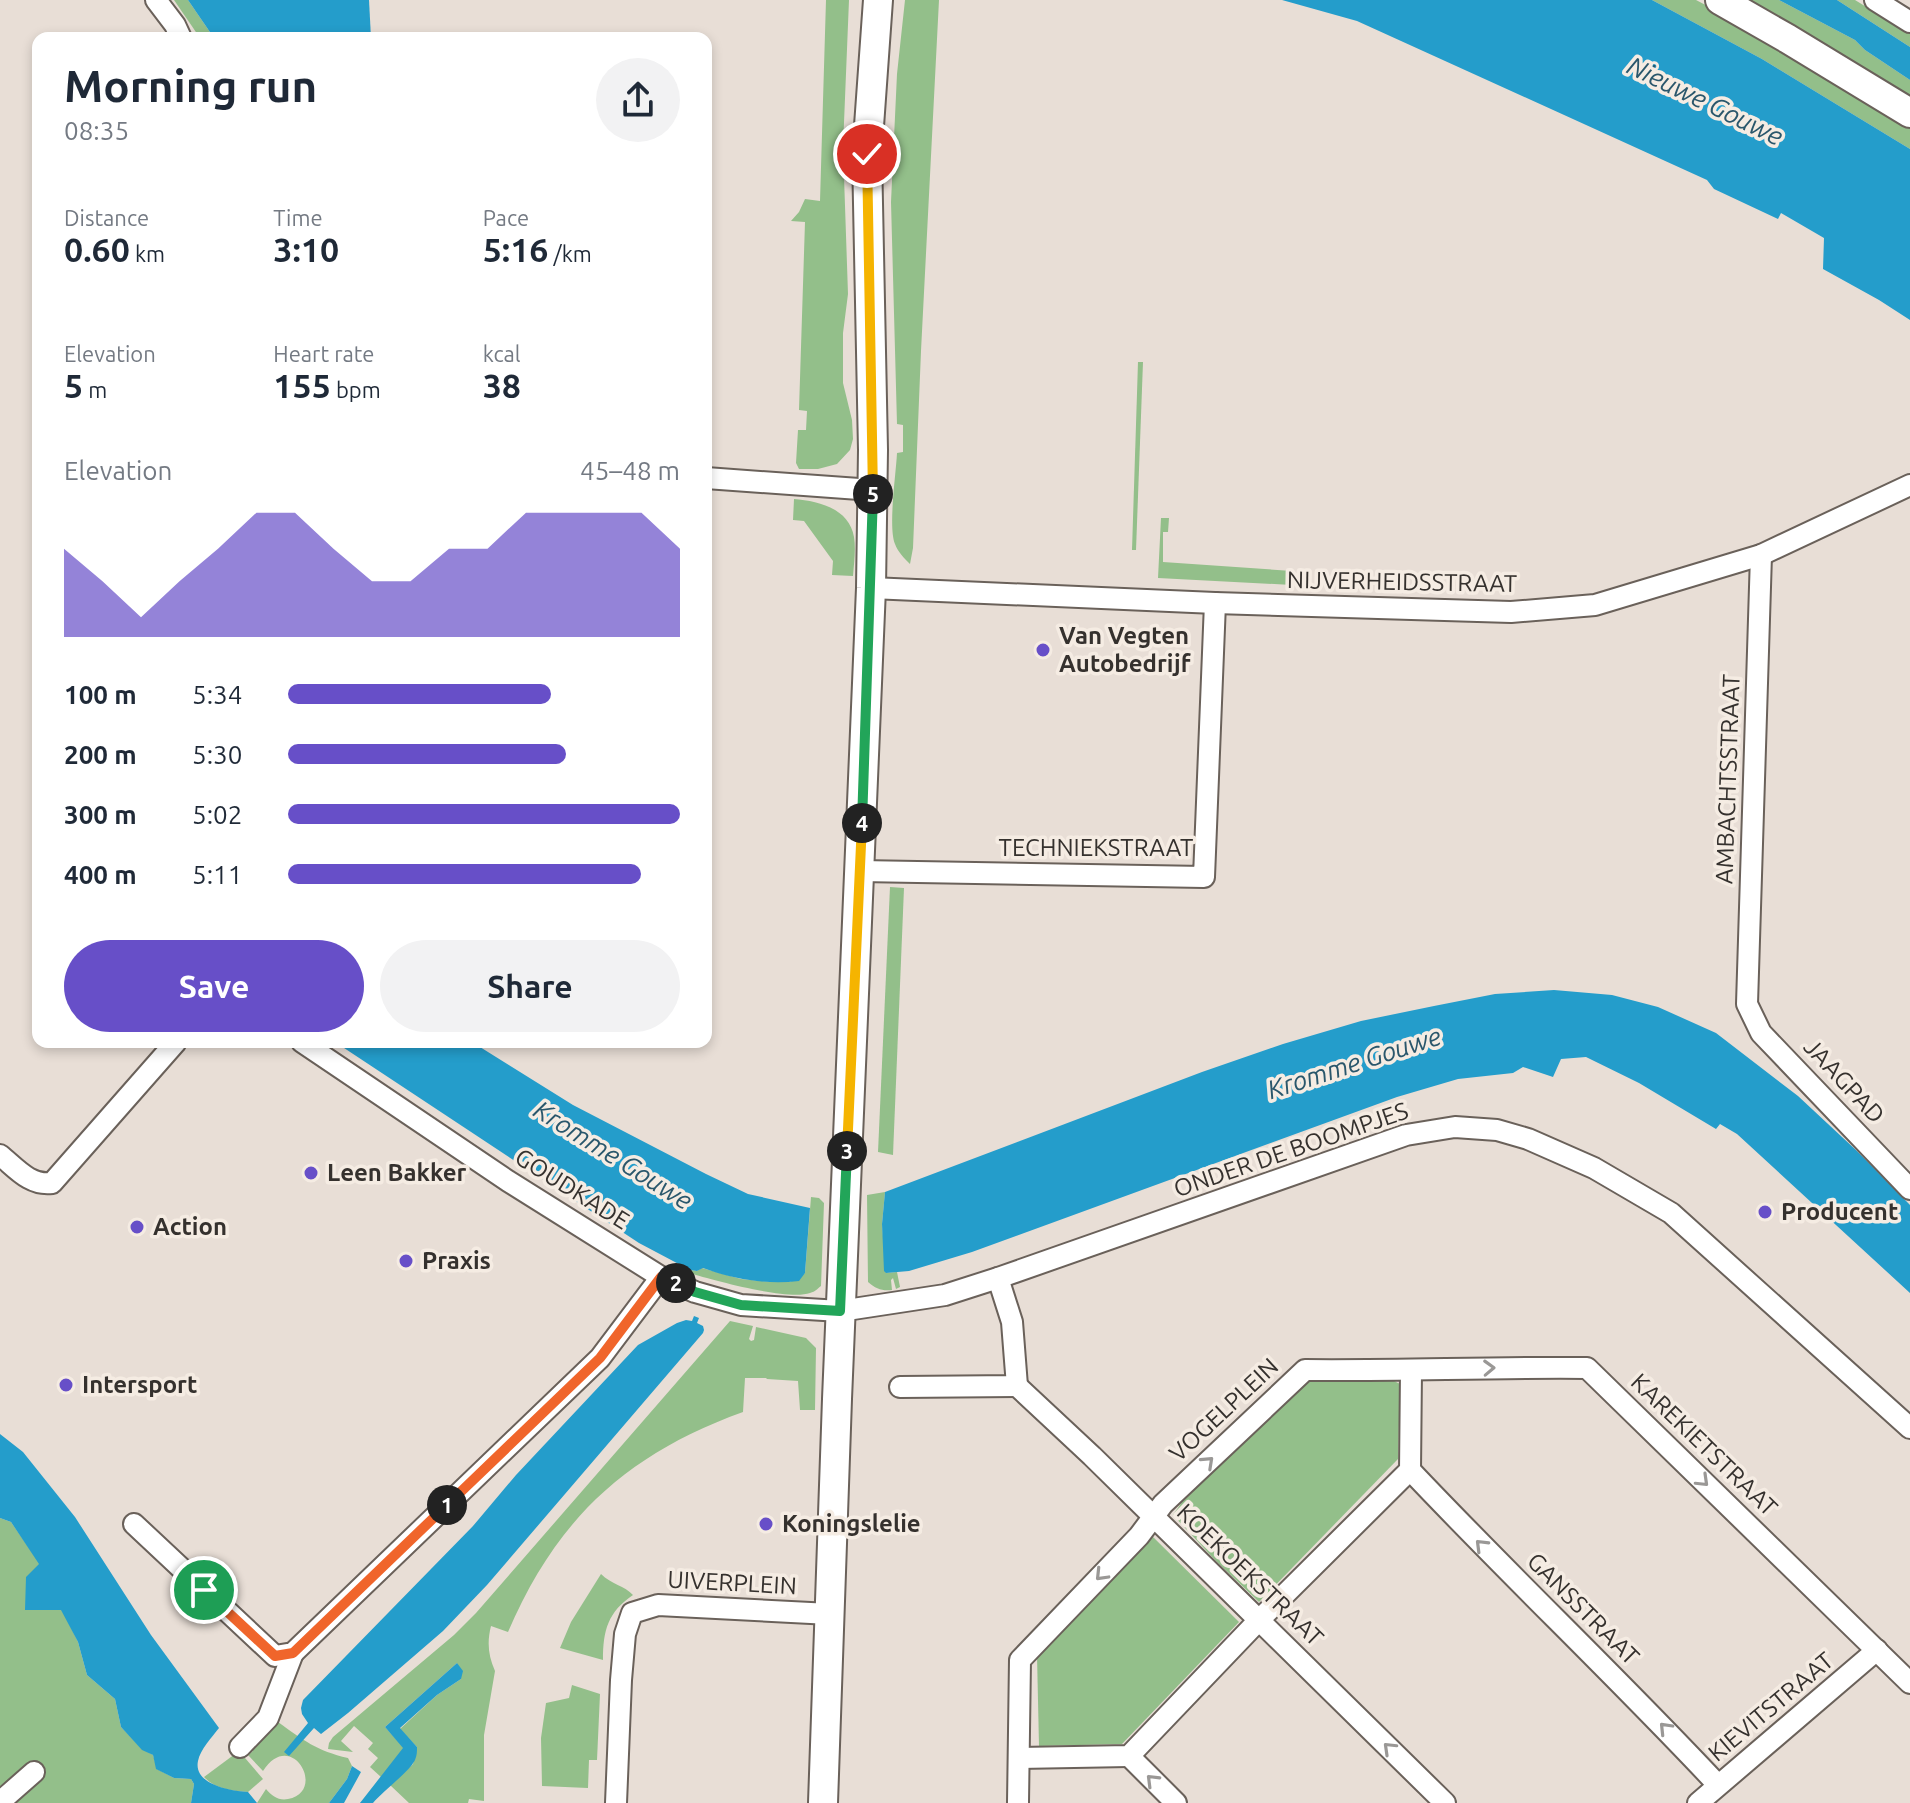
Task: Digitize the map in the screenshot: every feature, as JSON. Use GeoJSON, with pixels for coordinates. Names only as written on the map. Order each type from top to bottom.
{"type":"FeatureCollection","features":[{"type":"Feature","properties":{"kind":"main road"},"geometry":{"type":"LineString","coordinates":[[823,1803],[840,1311],[871,588],[873,490],[867,154],[878,0]]}},
{"type":"Feature","properties":{"kind":"main road"},"geometry":{"type":"LineString","coordinates":[[1720,0],[1910,113]]}},
{"type":"Feature","properties":{"kind":"street"},"geometry":{"type":"LineString","coordinates":[[156,0],[178,32]]}},
{"type":"Feature","properties":{"kind":"street"},"geometry":{"type":"LineString","coordinates":[[1882,2],[1910,22]]}},
{"type":"Feature","properties":{"kind":"street"},"geometry":{"type":"LineString","coordinates":[[712,478],[873,490]]}},
{"type":"Feature","properties":{"kind":"street","name":"NIJVERHEIDSSTRAAT"},"geometry":{"type":"LineString","coordinates":[[871,588],[1511,612],[1595,605],[1761,555],[1910,485]]}},
{"type":"Feature","properties":{"kind":"street","name":"AMBACHTSSTRAAT"},"geometry":{"type":"LineString","coordinates":[[1747,1004],[1761,555]]}},
{"type":"Feature","properties":{"kind":"street","name":"TECHNIEKSTRAAT"},"geometry":{"type":"LineString","coordinates":[[860,871],[1204,877],[1215,603]]}},
{"type":"Feature","properties":{"kind":"street","name":"JAAGPAD"},"geometry":{"type":"LineString","coordinates":[[1747,1004],[1761,1033],[1910,1189]]}},
{"type":"Feature","properties":{"kind":"street"},"geometry":{"type":"LineString","coordinates":[[0,1155],[30,1180],[52,1183],[171,1048]]}},
{"type":"Feature","properties":{"kind":"street","name":"GOUDKADE"},"geometry":{"type":"LineString","coordinates":[[311,1048],[508,1181],[661,1277],[695,1292],[741,1305],[840,1311]]}},
{"type":"Feature","properties":{"kind":"street","name":"ONDER DE BOOMPJES"},"geometry":{"type":"LineString","coordinates":[[840,1311],[945,1295],[1406,1135],[1455,1127],[1497,1130],[1528,1139],[1594,1168],[1671,1213],[1910,1428]]}},
{"type":"Feature","properties":{"kind":"street"},"geometry":{"type":"LineString","coordinates":[[240,1747],[268,1718],[293,1653],[600,1358],[661,1277]]}},
{"type":"Feature","properties":{"kind":"street"},"geometry":{"type":"LineString","coordinates":[[900,1387],[1017,1386],[1012,1322],[998,1278]]}},
{"type":"Feature","properties":{"kind":"street","name":"KAREKIETSTRAAT"},"geometry":{"type":"LineString","coordinates":[[1411,1371],[1497,1367],[1587,1368],[1910,1683]]}},
{"type":"Feature","properties":{"kind":"street","name":"VOGELPLEIN"},"geometry":{"type":"LineString","coordinates":[[1018,1803],[1020,1660],[1139,1536],[1163,1504],[1305,1370],[1411,1371]]}},
{"type":"Feature","properties":{"kind":"street"},"geometry":{"type":"LineString","coordinates":[[1019,1758],[1129,1756],[1259,1620],[1410,1470],[1411,1371]]}},
{"type":"Feature","properties":{"kind":"street","name":"KOEKOEKSTRAAT"},"geometry":{"type":"LineString","coordinates":[[1017,1386],[1445,1803]]}},
{"type":"Feature","properties":{"kind":"street","name":"GANSSTRAAT"},"geometry":{"type":"LineString","coordinates":[[1410,1470],[1718,1785]]}},
{"type":"Feature","properties":{"kind":"street"},"geometry":{"type":"LineString","coordinates":[[134,1524],[275,1656],[293,1653]]}},
{"type":"Feature","properties":{"kind":"street","name":"UIVERPLEIN"},"geometry":{"type":"LineString","coordinates":[[616,1803],[621,1680],[625,1634],[632,1613],[658,1605],[830,1614]]}},
{"type":"Feature","properties":{"kind":"street","name":"KIEVITSTRAAT"},"geometry":{"type":"LineString","coordinates":[[1698,1803],[1877,1650]]}},
{"type":"Feature","properties":{"kind":"street"},"geometry":{"type":"LineString","coordinates":[[1129,1756],[1176,1803]]}},
{"type":"Feature","properties":{"kind":"street"},"geometry":{"type":"LineString","coordinates":[[1,1801],[34,1772]]}},
{"type":"Feature","properties":{"kind":"green space"},"geometry":{"type":"Polygon","coordinates":[[[174,0],[188,0],[210,32],[196,32],[174,0]]]}},
{"type":"Feature","properties":{"kind":"green space"},"geometry":{"type":"Polygon","coordinates":[[[826,0],[849,0],[843,147],[848,294],[843,333],[843,383],[853,439],[850,450],[837,464],[818,469],[799,469],[796,463],[798,430],[806,430],[807,411],[799,410],[805,222],[791,221],[805,199],[820,201],[826,0]]]}},
{"type":"Feature","properties":{"kind":"green space"},"geometry":{"type":"Polygon","coordinates":[[[905,0],[939,0],[910,564],[896,547],[892,526],[897,453],[903,452],[903,425],[897,424],[891,202],[897,74],[905,0]]]}},
{"type":"Feature","properties":{"kind":"green space"},"geometry":{"type":"Polygon","coordinates":[[[1652,0],[1696,0],[1717,11],[1910,126],[1910,149],[1762,59],[1652,0]]]}},
{"type":"Feature","properties":{"kind":"green space"},"geometry":{"type":"Polygon","coordinates":[[[1749,0],[1779,0],[1855,40],[1910,80],[1910,98],[1749,0]]]}},
{"type":"Feature","properties":{"kind":"green space"},"geometry":{"type":"Polygon","coordinates":[[[1837,0],[1855,0],[1910,34],[1910,47],[1837,0]]]}},
{"type":"Feature","properties":{"kind":"green space"},"geometry":{"type":"Polygon","coordinates":[[[1138,362],[1143,362],[1136,550],[1132,550],[1138,362]]]}},
{"type":"Feature","properties":{"kind":"green space"},"geometry":{"type":"Polygon","coordinates":[[[794,499],[822,504],[846,519],[854,537],[853,576],[832,575],[833,561],[804,521],[793,520],[794,499]]]}},
{"type":"Feature","properties":{"kind":"green space"},"geometry":{"type":"Polygon","coordinates":[[[1161,518],[1169,518],[1168,532],[1163,532],[1163,562],[1292,571],[1292,585],[1158,578],[1161,518]]]}},
{"type":"Feature","properties":{"kind":"green space"},"geometry":{"type":"Polygon","coordinates":[[[890,887],[904,888],[893,1155],[878,1152],[890,887]]]}},
{"type":"Feature","properties":{"kind":"green space"},"geometry":{"type":"Polygon","coordinates":[[[885,1192],[882,1224],[886,1273],[897,1272],[900,1287],[896,1289],[893,1278],[892,1290],[879,1289],[868,1282],[867,1195],[885,1192]]]}},
{"type":"Feature","properties":{"kind":"green space"},"geometry":{"type":"Polygon","coordinates":[[[811,1197],[819,1198],[824,1203],[821,1286],[815,1291],[799,1295],[768,1292],[689,1273],[690,1270],[702,1268],[741,1279],[790,1282],[805,1273],[811,1197]]]}},
{"type":"Feature","properties":{"kind":"green space"},"geometry":{"type":"Polygon","coordinates":[[[730,1321],[753,1326],[751,1341],[754,1340],[756,1327],[806,1338],[816,1348],[815,1410],[800,1410],[798,1381],[745,1378],[743,1412],[664,1448],[600,1495],[573,1523],[549,1555],[508,1632],[491,1626],[489,1648],[495,1671],[484,1735],[484,1801],[409,1803],[390,1785],[413,1764],[417,1747],[400,1729],[437,1695],[461,1679],[457,1663],[385,1727],[404,1748],[381,1777],[370,1767],[378,1758],[368,1749],[373,1743],[354,1726],[341,1741],[353,1752],[328,1749],[333,1737],[476,1613],[730,1321]]]}},
{"type":"Feature","properties":{"kind":"green space"},"geometry":{"type":"Polygon","coordinates":[[[1388,1378],[1400,1384],[1398,1459],[1259,1602],[1173,1515],[1182,1502],[1305,1381],[1388,1378]]]}},
{"type":"Feature","properties":{"kind":"green space"},"geometry":{"type":"Polygon","coordinates":[[[0,1518],[11,1522],[40,1564],[78,1642],[87,1675],[115,1699],[121,1727],[142,1749],[153,1755],[157,1769],[174,1778],[191,1779],[194,1784],[191,1803],[0,1803],[0,1518]]]}},
{"type":"Feature","properties":{"kind":"green space"},"geometry":{"type":"Polygon","coordinates":[[[1151,1535],[1239,1622],[1122,1744],[1039,1746],[1037,1655],[1151,1535]]]}},
{"type":"Feature","properties":{"kind":"green space"},"geometry":{"type":"Polygon","coordinates":[[[601,1574],[633,1595],[618,1608],[609,1623],[603,1660],[560,1648],[571,1622],[601,1574]]]}},
{"type":"Feature","properties":{"kind":"green space"},"geometry":{"type":"Polygon","coordinates":[[[572,1685],[600,1694],[597,1760],[589,1760],[588,1788],[542,1786],[541,1738],[546,1703],[569,1698],[572,1685]]]}},
{"type":"Feature","properties":{"kind":"green space"},"geometry":{"type":"Polygon","coordinates":[[[278,1722],[319,1748],[348,1758],[352,1766],[347,1779],[329,1803],[257,1803],[266,1789],[276,1797],[288,1799],[300,1794],[305,1785],[305,1775],[294,1758],[284,1756],[274,1759],[263,1771],[248,1755],[253,1751],[250,1747],[278,1722]]]}},
{"type":"Feature","properties":{"kind":"green space"},"geometry":{"type":"Polygon","coordinates":[[[239,1751],[263,1779],[248,1792],[219,1787],[204,1777],[239,1751]]]}},
{"type":"Feature","properties":{"kind":"water"},"geometry":{"type":"Polygon","coordinates":[[[188,0],[369,0],[371,32],[210,32],[188,0]]]}},
{"type":"Feature","properties":{"kind":"water","name":"Nieuwe Gouwe"},"geometry":{"type":"Polygon","coordinates":[[[1282,0],[1652,0],[1762,59],[1910,149],[1910,320],[1823,269],[1824,238],[1781,213],[1778,219],[1714,189],[1707,180],[1357,21],[1282,0]]]}},
{"type":"Feature","properties":{"kind":"water"},"geometry":{"type":"Polygon","coordinates":[[[1779,0],[1837,0],[1910,47],[1910,80],[1855,40],[1779,0]]]}},
{"type":"Feature","properties":{"kind":"water","name":"Kromme Gouwe"},"geometry":{"type":"Polygon","coordinates":[[[1554,990],[1612,995],[1658,1007],[1716,1033],[1798,1096],[1910,1205],[1910,1293],[1737,1134],[1720,1124],[1716,1129],[1639,1083],[1586,1057],[1561,1059],[1553,1077],[1523,1067],[1513,1073],[1458,1079],[1397,1097],[972,1252],[909,1271],[884,1271],[882,1224],[885,1192],[1283,1044],[1361,1021],[1434,1006],[1495,994],[1554,990]]]}},
{"type":"Feature","properties":{"kind":"water","name":"Kromme Gouwe"},"geometry":{"type":"Polygon","coordinates":[[[344,1048],[482,1048],[573,1105],[706,1174],[748,1194],[810,1208],[805,1273],[799,1281],[762,1282],[703,1268],[690,1270],[639,1243],[344,1048]]]}},
{"type":"Feature","properties":{"kind":"water"},"geometry":{"type":"Polygon","coordinates":[[[694,1316],[699,1318],[697,1323],[703,1326],[703,1333],[487,1585],[443,1631],[348,1713],[321,1734],[314,1728],[289,1756],[284,1752],[308,1723],[302,1714],[303,1700],[473,1526],[516,1475],[638,1345],[677,1323],[692,1321],[694,1316]]]}},
{"type":"Feature","properties":{"kind":"water"},"geometry":{"type":"Polygon","coordinates":[[[0,1434],[23,1452],[75,1517],[151,1635],[219,1728],[199,1757],[201,1776],[215,1785],[248,1792],[257,1803],[191,1803],[194,1784],[191,1779],[174,1778],[156,1769],[153,1755],[142,1750],[121,1727],[115,1699],[87,1675],[78,1642],[61,1610],[25,1610],[26,1577],[39,1564],[11,1522],[0,1518],[0,1434]]]}},
{"type":"Feature","properties":{"kind":"water"},"geometry":{"type":"Polygon","coordinates":[[[457,1663],[463,1671],[461,1679],[437,1695],[400,1728],[417,1747],[412,1765],[373,1803],[360,1803],[403,1748],[385,1727],[457,1663]]]}},
{"type":"Feature","properties":{"kind":"water"},"geometry":{"type":"Polygon","coordinates":[[[352,1766],[361,1772],[344,1803],[329,1803],[347,1779],[352,1766]]]}},
{"type":"Feature","properties":{"kind":"place","name":"Van Vegten Autobedrijf"},"geometry":{"type":"Point","coordinates":[1043,650]}},
{"type":"Feature","properties":{"kind":"place","name":"Leen Bakker"},"geometry":{"type":"Point","coordinates":[311,1173]}},
{"type":"Feature","properties":{"kind":"place","name":"Producent"},"geometry":{"type":"Point","coordinates":[1765,1212]}},
{"type":"Feature","properties":{"kind":"place","name":"Action"},"geometry":{"type":"Point","coordinates":[137,1227]}},
{"type":"Feature","properties":{"kind":"place","name":"Praxis"},"geometry":{"type":"Point","coordinates":[406,1261]}},
{"type":"Feature","properties":{"kind":"place","name":"Intersport"},"geometry":{"type":"Point","coordinates":[66,1385]}},
{"type":"Feature","properties":{"kind":"place","name":"Koningslelie"},"geometry":{"type":"Point","coordinates":[766,1524]}},
{"type":"Feature","properties":{"kind":"route"},"geometry":{"type":"LineString","coordinates":[[204,1590],[275,1656],[293,1653],[600,1358],[661,1277],[695,1292],[741,1305],[840,1311],[871,588],[873,450],[867,154]]}}]}
